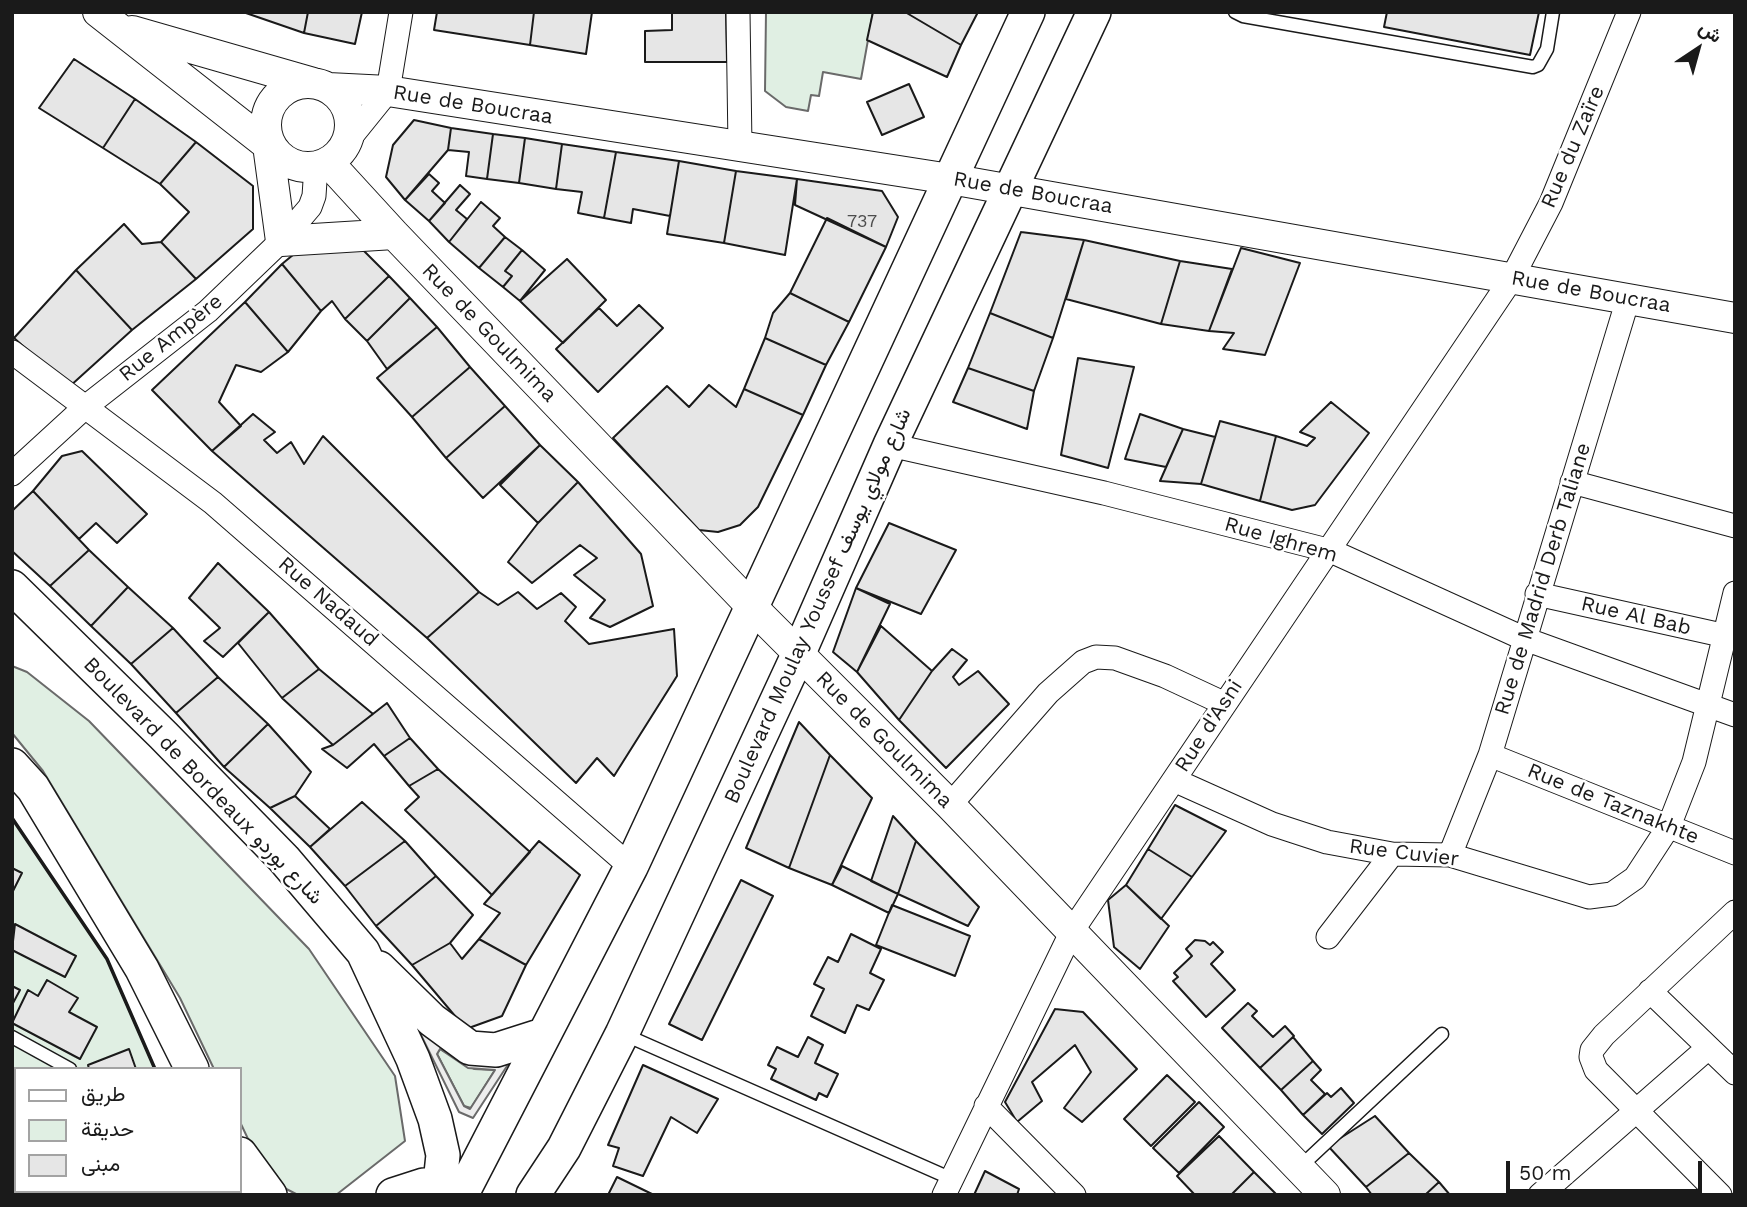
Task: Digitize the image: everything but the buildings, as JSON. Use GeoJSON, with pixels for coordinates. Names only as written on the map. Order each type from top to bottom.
{"type":"FeatureCollection","features":[{"type":"Feature","properties":{"kind":"main road"},"geometry":{"type":"LineString","coordinates":[[393,1195],[410,1188],[462,1189],[631,867],[1028,12]]}},
{"type":"Feature","properties":{"kind":"main road","name":"Boulevard Moulay Youssef شارع مولاي يوسف"},"geometry":{"type":"LineString","coordinates":[[533,1195],[564,1148],[622,1034],[798,655],[890,445],[1094,12]]}},
{"type":"Feature","properties":{"kind":"main road","name":"Boulevard de Bordeaux شارع بوردو"},"geometry":{"type":"LineString","coordinates":[[12,587],[163,735],[284,859],[363,952],[412,1059],[435,1119],[443,1155],[462,1189]]}},
{"type":"Feature","properties":{"kind":"main road"},"geometry":{"type":"LineString","coordinates":[[12,765],[33,788],[142,969],[191,1067]]}},
{"type":"Feature","properties":{"kind":"main road"},"geometry":{"type":"LineString","coordinates":[[363,952],[432,1020],[470,1048],[496,1050],[542,1035]]}},
{"type":"Feature","properties":{"kind":"main road"},"geometry":{"type":"LineString","coordinates":[[242,1157],[270,1195]]}},
{"type":"Feature","properties":{"kind":"street"},"geometry":{"type":"LineString","coordinates":[[388,91],[401,12]]}},
{"type":"Feature","properties":{"kind":"street"},"geometry":{"type":"LineString","coordinates":[[738,12],[740,146]]}},
{"type":"Feature","properties":{"kind":"street","name":"Rue du Zaïre"},"geometry":{"type":"LineString","coordinates":[[1512,278],[1551,203],[1629,12]]}},
{"type":"Feature","properties":{"kind":"street"},"geometry":{"type":"LineString","coordinates":[[108,20],[321,85],[346,106],[350,118],[321,165],[282,158],[108,20]]}},
{"type":"Feature","properties":{"kind":"street"},"geometry":{"type":"LineString","coordinates":[[321,85],[292,86],[275,97],[266,124],[281,241],[394,234]]}},
{"type":"Feature","properties":{"kind":"street","name":"Rue de Boucraa"},"geometry":{"type":"LineString","coordinates":[[321,85],[388,91],[950,179],[1735,318]]}},
{"type":"Feature","properties":{"kind":"street","name":"Rue Ampère"},"geometry":{"type":"LineString","coordinates":[[12,474],[84,408],[208,311],[281,241],[310,207],[321,165],[388,91]]}},
{"type":"Feature","properties":{"kind":"street","name":"Rue de Goulmima"},"geometry":{"type":"LineString","coordinates":[[321,165],[394,234],[798,655],[1072,931],[1325,1195]]}},
{"type":"Feature","properties":{"kind":"street","name":"Rue d'Asni"},"geometry":{"type":"LineString","coordinates":[[948,1187],[1072,931],[1223,703],[1331,551],[1512,278]]}},
{"type":"Feature","properties":{"kind":"street","name":"Rue de Madrid Derb Taliane"},"geometry":{"type":"LineString","coordinates":[[1450,855],[1490,755],[1628,299]]}},
{"type":"Feature","properties":{"kind":"street","name":"Rue Nadaud"},"geometry":{"type":"LineString","coordinates":[[12,352],[213,503],[631,867]]}},
{"type":"Feature","properties":{"kind":"street","name":"Rue Ighrem"},"geometry":{"type":"LineString","coordinates":[[890,445],[1104,493],[1331,551],[1525,639],[1735,715]]}},
{"type":"Feature","properties":{"kind":"street"},"geometry":{"type":"LineString","coordinates":[[1572,482],[1735,526]]}},
{"type":"Feature","properties":{"kind":"street"},"geometry":{"type":"LineString","coordinates":[[1669,826],[1693,762],[1730,637],[1735,593]]}},
{"type":"Feature","properties":{"kind":"street","name":"Rue Al Bab"},"geometry":{"type":"LineString","coordinates":[[1537,594],[1730,637]]}},
{"type":"Feature","properties":{"kind":"street"},"geometry":{"type":"LineString","coordinates":[[950,806],[1048,693],[1083,662],[1096,657],[1115,658],[1165,676],[1223,703]]}},
{"type":"Feature","properties":{"kind":"street","name":"Rue de Taznakhte"},"geometry":{"type":"LineString","coordinates":[[1490,755],[1735,853]]}},
{"type":"Feature","properties":{"kind":"street","name":"Rue Cuvier"},"geometry":{"type":"LineString","coordinates":[[1174,780],[1272,824],[1327,842],[1392,854],[1450,855],[1589,897],[1612,894],[1635,878],[1669,826]]}},
{"type":"Feature","properties":{"kind":"street"},"geometry":{"type":"LineString","coordinates":[[1328,937],[1392,854]]}},
{"type":"Feature","properties":{"kind":"street"},"geometry":{"type":"LineString","coordinates":[[1720,1195],[1596,1070],[1591,1057],[1592,1050],[1604,1035],[1735,912]]}},
{"type":"Feature","properties":{"kind":"street"},"geometry":{"type":"LineString","coordinates":[[1650,991],[1735,1073]]}},
{"type":"Feature","properties":{"kind":"street"},"geometry":{"type":"LineString","coordinates":[[1540,1195],[1708,1048]]}},
{"type":"Feature","properties":{"kind":"street"},"geometry":{"type":"LineString","coordinates":[[986,1106],[1074,1195]]}},
{"type":"Feature","properties":{"kind":"lane"},"geometry":{"type":"LineString","coordinates":[[1235,12],[1243,16],[1533,67],[1538,65],[1547,49],[1553,12]]}},
{"type":"Feature","properties":{"kind":"lane"},"geometry":{"type":"LineString","coordinates":[[622,1034],[948,1187]]}},
{"type":"Feature","properties":{"kind":"lane"},"geometry":{"type":"LineString","coordinates":[[1299,1167],[1442,1034]]}},
{"type":"Feature","properties":{"kind":"lane"},"geometry":{"type":"LineString","coordinates":[[12,1037],[66,1067]]}},
{"type":"Feature","properties":{"kind":"green space"},"geometry":{"type":"Polygon","coordinates":[[[766,12],[873,12],[861,79],[823,72],[819,96],[811,95],[808,111],[786,107],[765,91],[766,12]]]}},
{"type":"Feature","properties":{"kind":"green space"},"geometry":{"type":"Polygon","coordinates":[[[12,666],[27,672],[89,721],[309,949],[395,1076],[405,1141],[336,1195],[298,1195],[267,1179],[242,1126],[242,1067],[213,1067],[180,998],[43,771],[12,733],[12,666]]]}},
{"type":"Feature","properties":{"kind":"green space"},"geometry":{"type":"Polygon","coordinates":[[[12,818],[107,959],[154,1067],[14,1067],[14,1193],[211,1195],[12,1195],[12,818]]]}},
{"type":"Feature","properties":{"kind":"green space"},"geometry":{"type":"Polygon","coordinates":[[[440,1049],[474,1069],[495,1070],[471,1108],[464,1106],[437,1054],[440,1049]]]}},
{"type":"Feature","properties":{"kind":"shaded area"},"geometry":{"type":"Polygon","coordinates":[[[417,1027],[509,1063],[473,1118],[459,1112],[417,1027]],[[440,1049],[437,1054],[464,1106],[470,1109],[495,1070],[468,1068],[440,1049]]]}},
{"type":"Feature","properties":{"kind":"wall"},"geometry":{"type":"LineString","coordinates":[[12,818],[107,959],[154,1067]]}}]}
